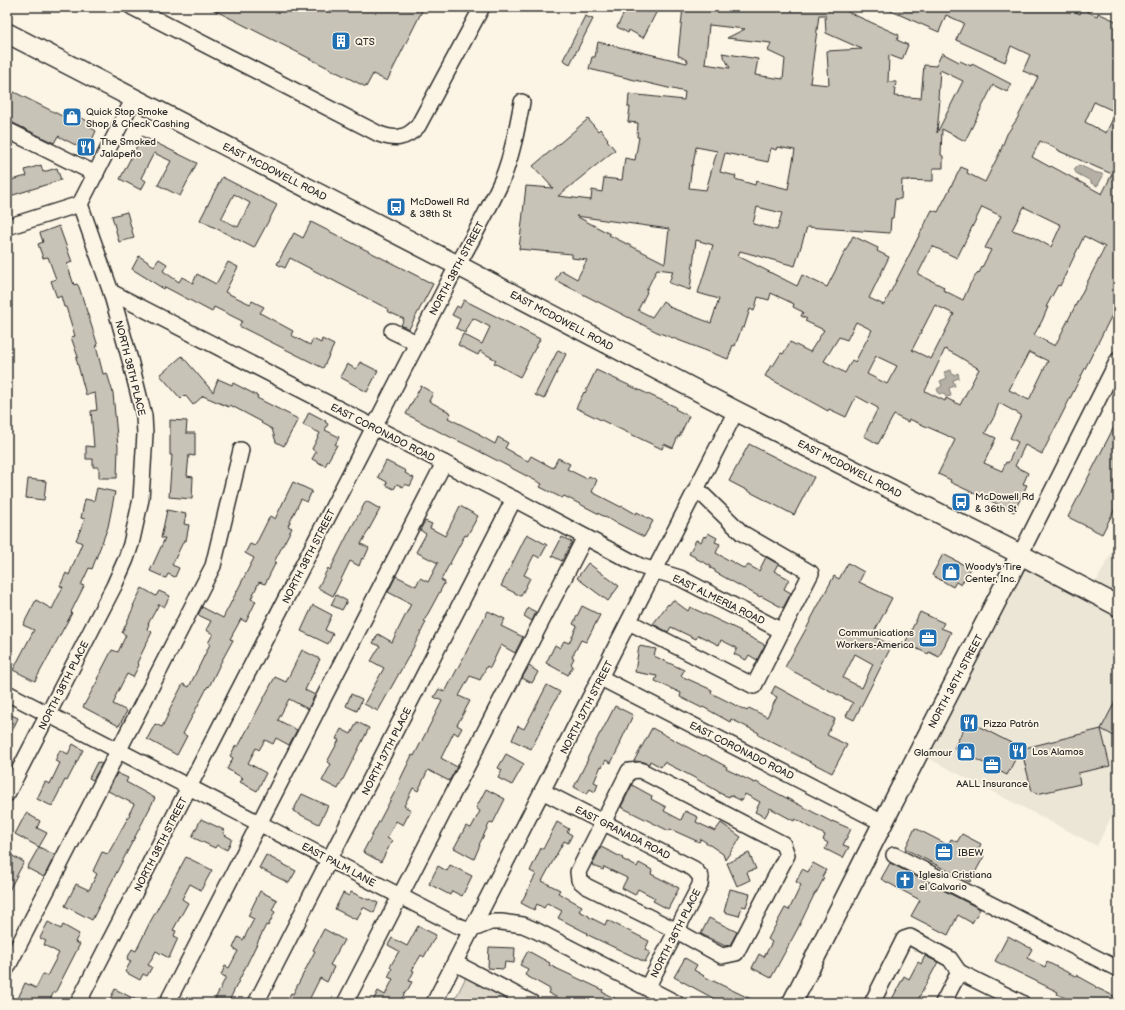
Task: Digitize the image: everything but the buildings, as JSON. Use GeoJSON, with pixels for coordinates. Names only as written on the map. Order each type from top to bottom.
{"type":"FeatureCollection","features":[{"type":"Feature","properties":{"kind":"main road","name":"EAST MCDOWELL ROAD"},"geometry":{"type":"LineString","coordinates":[[7,33],[736,411],[1118,606]]}},
{"type":"Feature","properties":{"kind":"main road","name":"NORTH 36TH STREET"},"geometry":{"type":"LineString","coordinates":[[792,1003],[922,744],[1020,555]]}},
{"type":"Feature","properties":{"kind":"street"},"geometry":{"type":"LineString","coordinates":[[132,7],[379,134],[394,138],[413,132],[418,126],[482,7]]}},
{"type":"Feature","properties":{"kind":"street"},"geometry":{"type":"LineString","coordinates":[[7,227],[80,204],[134,98]]}},
{"type":"Feature","properties":{"kind":"street","name":"NORTH 38TH STREET"},"geometry":{"type":"LineString","coordinates":[[78,1003],[502,179],[511,153],[522,102]]}},
{"type":"Feature","properties":{"kind":"street"},"geometry":{"type":"LineString","coordinates":[[7,130],[96,174]]}},
{"type":"Feature","properties":{"kind":"street","name":"NORTH 38TH PLACE"},"geometry":{"type":"LineString","coordinates":[[7,794],[126,559],[141,499],[145,434],[144,416],[111,292],[80,204]]}},
{"type":"Feature","properties":{"kind":"street","name":"EAST CORONADO ROAD"},"geometry":{"type":"LineString","coordinates":[[111,292],[514,499],[640,566],[656,570]]}},
{"type":"Feature","properties":{"kind":"street"},"geometry":{"type":"LineString","coordinates":[[392,331],[417,343]]}},
{"type":"Feature","properties":{"kind":"street","name":"NORTH 36TH STREET"},"geometry":{"type":"LineString","coordinates":[[1020,555],[1118,360]]}},
{"type":"Feature","properties":{"kind":"street","name":"NORTH 37TH STREET"},"geometry":{"type":"LineString","coordinates":[[434,1003],[736,411]]}},
{"type":"Feature","properties":{"kind":"street"},"geometry":{"type":"LineString","coordinates":[[7,968],[213,566],[241,450]]}},
{"type":"Feature","properties":{"kind":"street"},"geometry":{"type":"LineString","coordinates":[[167,1003],[444,463]]}},
{"type":"Feature","properties":{"kind":"street"},"geometry":{"type":"LineString","coordinates":[[629,622],[754,686],[811,573],[742,534],[697,489]]}},
{"type":"Feature","properties":{"kind":"street","name":"NORTH 37TH PLACE"},"geometry":{"type":"LineString","coordinates":[[256,1003],[514,499]]}},
{"type":"Feature","properties":{"kind":"street"},"geometry":{"type":"LineString","coordinates":[[345,1003],[585,537]]}},
{"type":"Feature","properties":{"kind":"street","name":"EAST ALMERIA ROAD"},"geometry":{"type":"LineString","coordinates":[[656,570],[680,578],[782,631]]}},
{"type":"Feature","properties":{"kind":"street","name":"EAST CORONADO ROAD"},"geometry":{"type":"LineString","coordinates":[[601,678],[883,823]]}},
{"type":"Feature","properties":{"kind":"street","name":"EAST PALM LANE"},"geometry":{"type":"LineString","coordinates":[[7,693],[456,925],[471,930]]}},
{"type":"Feature","properties":{"kind":"street"},"geometry":{"type":"LineString","coordinates":[[628,770],[640,770],[783,844],[787,855],[736,953],[722,956],[677,931],[586,886],[579,880],[578,872],[628,770]]}},
{"type":"Feature","properties":{"kind":"street","name":"EAST GRANADA ROAD"},"geometry":{"type":"LineString","coordinates":[[542,791],[694,869],[701,877]]}},
{"type":"Feature","properties":{"kind":"street"},"geometry":{"type":"LineString","coordinates":[[894,855],[1118,969]]}},
{"type":"Feature","properties":{"kind":"street","name":"NORTH 36TH PLACE"},"geometry":{"type":"LineString","coordinates":[[647,988],[700,885],[701,877]]}},
{"type":"Feature","properties":{"kind":"street"},"geometry":{"type":"LineString","coordinates":[[471,930],[491,922],[523,925],[676,1003]]}},
{"type":"Feature","properties":{"kind":"street"},"geometry":{"type":"LineString","coordinates":[[872,1003],[904,939],[910,937],[950,959],[959,972],[1022,1003]]}},
{"type":"Feature","properties":{"kind":"street"},"geometry":{"type":"LineString","coordinates":[[454,963],[532,1003]]}},
{"type":"Feature","properties":{"kind":"street"},"geometry":{"type":"LineString","coordinates":[[943,1003],[959,972]]}},
{"type":"Feature","properties":{"kind":"shaded area"},"geometry":{"type":"Polygon","coordinates":[[[1079,165],[1102,174],[1103,176],[1097,186],[1076,173],[1074,169],[1079,165]]]}},
{"type":"Feature","properties":{"kind":"shaded area"},"geometry":{"type":"Polygon","coordinates":[[[951,370],[952,374],[954,375],[958,373],[959,378],[953,380],[955,386],[949,388],[951,396],[946,397],[943,393],[939,394],[937,389],[942,386],[940,381],[947,378],[944,372],[951,370]]]}},
{"type":"Feature","properties":{"kind":"shaded area"},"geometry":{"type":"Polygon","coordinates":[[[1118,539],[1118,803],[1097,846],[918,753],[1020,555],[1091,592],[1118,539]]]}},
{"type":"Feature","properties":{"kind":"shaded area"},"geometry":{"type":"Polygon","coordinates":[[[468,973],[528,1003],[453,1003],[468,973]]]}},
{"type":"Feature","properties":{"kind":"place","name":"QTS"},"geometry":{"type":"Point","coordinates":[341,41]}},
{"type":"Feature","properties":{"kind":"place","name":"Quick Stop Smoke Shop & Check Cashing"},"geometry":{"type":"Point","coordinates":[72,117]}},
{"type":"Feature","properties":{"kind":"place","name":"The Smoked Jalapeño"},"geometry":{"type":"Point","coordinates":[86,147]}},
{"type":"Feature","properties":{"kind":"place","name":"McDowell Rd & 38th St"},"geometry":{"type":"Point","coordinates":[396,207]}},
{"type":"Feature","properties":{"kind":"place","name":"McDowell Rd & 36th St"},"geometry":{"type":"Point","coordinates":[961,502]}},
{"type":"Feature","properties":{"kind":"place","name":"Woody's Tire Center, Inc."},"geometry":{"type":"Point","coordinates":[951,572]}},
{"type":"Feature","properties":{"kind":"place","name":"Communications Workers-America"},"geometry":{"type":"Point","coordinates":[928,638]}},
{"type":"Feature","properties":{"kind":"place","name":"Pizza Patrón"},"geometry":{"type":"Point","coordinates":[969,723]}},
{"type":"Feature","properties":{"kind":"place","name":"Los Alamos"},"geometry":{"type":"Point","coordinates":[1018,751]}},
{"type":"Feature","properties":{"kind":"place","name":"Glamour"},"geometry":{"type":"Point","coordinates":[966,752]}},
{"type":"Feature","properties":{"kind":"place","name":"AALL Insurance"},"geometry":{"type":"Point","coordinates":[992,765]}},
{"type":"Feature","properties":{"kind":"place","name":"IBEW"},"geometry":{"type":"Point","coordinates":[944,852]}},
{"type":"Feature","properties":{"kind":"place","name":"Iglesia Cristiana el Calvario"},"geometry":{"type":"Point","coordinates":[905,880]}}]}
